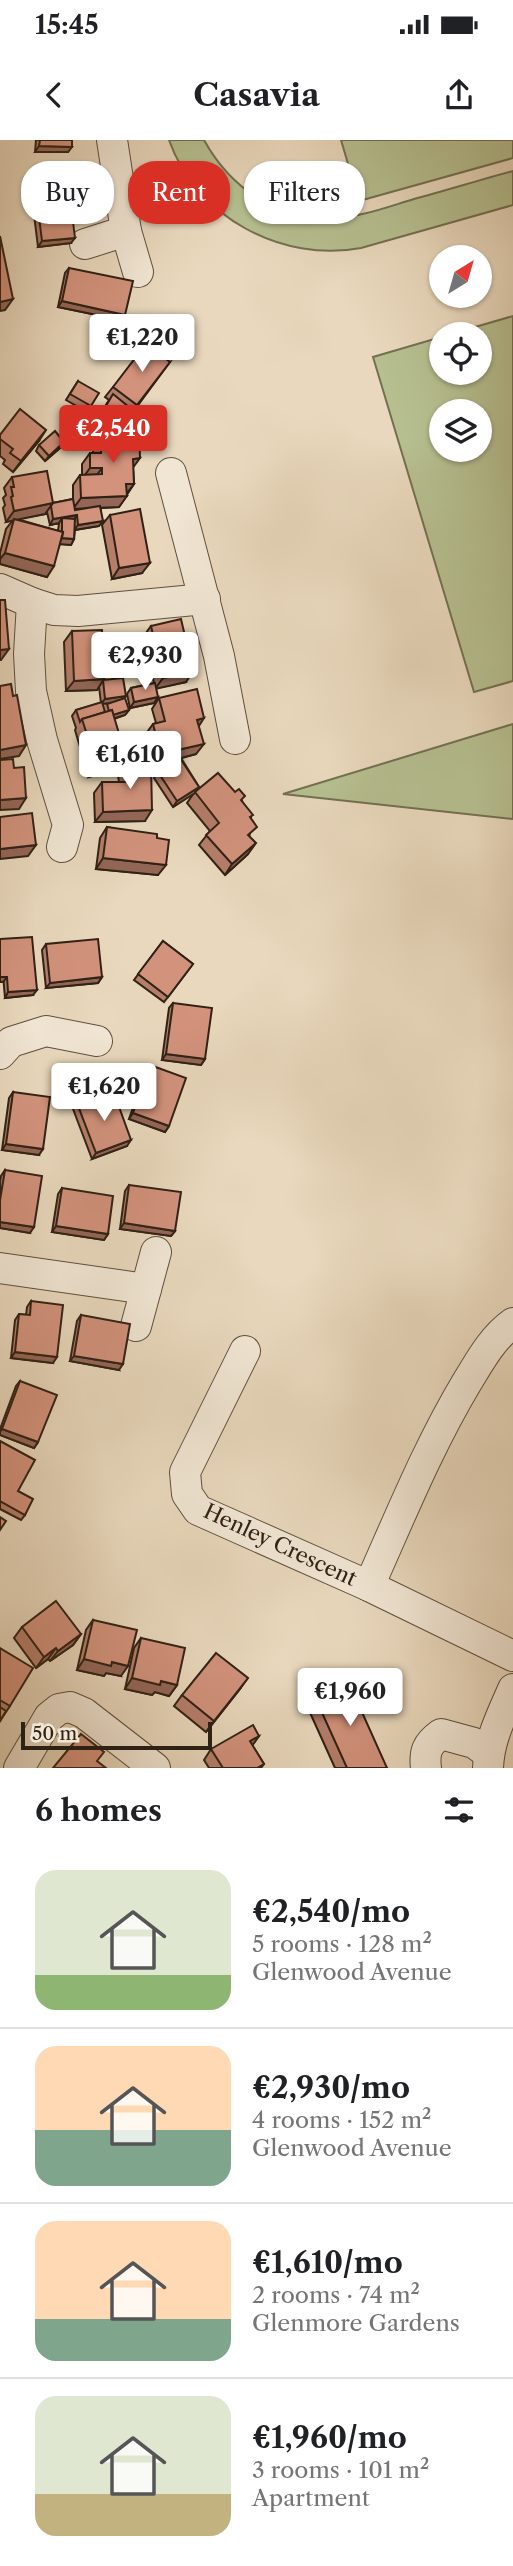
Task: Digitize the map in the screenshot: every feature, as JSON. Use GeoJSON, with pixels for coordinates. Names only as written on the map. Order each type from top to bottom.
{"type":"FeatureCollection","features":[{"type":"Feature","properties":{"kind":"street"},"geometry":{"type":"LineString","coordinates":[[113,140],[125,231],[138,272]]}},
{"type":"Feature","properties":{"kind":"street"},"geometry":{"type":"LineString","coordinates":[[85,244],[125,231]]}},
{"type":"Feature","properties":{"kind":"street"},"geometry":{"type":"LineString","coordinates":[[171,473],[219,656],[235,740]]}},
{"type":"Feature","properties":{"kind":"street"},"geometry":{"type":"LineString","coordinates":[[0,589],[54,610],[78,611],[205,599]]}},
{"type":"Feature","properties":{"kind":"street"},"geometry":{"type":"LineString","coordinates":[[32,603],[30,691],[68,825],[62,846]]}},
{"type":"Feature","properties":{"kind":"street"},"geometry":{"type":"LineString","coordinates":[[0,1054],[11,1042],[46,1031],[97,1041]]}},
{"type":"Feature","properties":{"kind":"street"},"geometry":{"type":"LineString","coordinates":[[136,1326],[156,1252]]}},
{"type":"Feature","properties":{"kind":"street"},"geometry":{"type":"LineString","coordinates":[[1,1270],[146,1289]]}},
{"type":"Feature","properties":{"kind":"street","name":"Henley Crescent"},"geometry":{"type":"LineString","coordinates":[[369,1586],[440,1427],[481,1358],[502,1331],[513,1324]]}},
{"type":"Feature","properties":{"kind":"street","name":"Henley Crescent"},"geometry":{"type":"LineString","coordinates":[[245,1351],[185,1472],[187,1494],[198,1510],[369,1586],[513,1657]]}},
{"type":"Feature","properties":{"kind":"street"},"geometry":{"type":"LineString","coordinates":[[488,1760],[495,1731],[513,1689]]}},
{"type":"Feature","properties":{"kind":"street"},"geometry":{"type":"LineString","coordinates":[[19,1768],[49,1717],[59,1709],[70,1707],[84,1713],[155,1768]]}},
{"type":"Feature","properties":{"kind":"street"},"geometry":{"type":"LineString","coordinates":[[426,1768],[424,1754],[431,1741],[441,1734],[474,1744],[488,1760]]}},
{"type":"Feature","properties":{"kind":"green space"},"geometry":{"type":"Polygon","coordinates":[[[169,140],[204,140],[218,161],[179,161],[169,140]]]}},
{"type":"Feature","properties":{"kind":"green space"},"geometry":{"type":"Polygon","coordinates":[[[341,140],[513,140],[513,158],[365,199],[365,161],[347,161],[341,140]]]}},
{"type":"Feature","properties":{"kind":"green space"},"geometry":{"type":"Polygon","coordinates":[[[513,171],[513,205],[361,248],[331,251],[301,248],[273,241],[230,218],[230,175],[244,188],[244,224],[365,224],[365,213],[513,171]]]}},
{"type":"Feature","properties":{"kind":"green space"},"geometry":{"type":"Polygon","coordinates":[[[513,316],[513,681],[474,692],[373,357],[429,341],[429,385],[492,385],[492,322],[513,316]]]}},
{"type":"Feature","properties":{"kind":"green space"},"geometry":{"type":"Polygon","coordinates":[[[513,724],[513,819],[283,794],[513,724]]]}},
{"type":"Feature","properties":{"kind":"building"},"geometry":{"type":"Polygon","coordinates":[[[40,140],[72,140],[72,147],[39,146],[40,140]]]}},
{"type":"Feature","properties":{"kind":"building"},"geometry":{"type":"Polygon","coordinates":[[[40,224],[73,224],[75,238],[42,241],[40,224]]]}},
{"type":"Feature","properties":{"kind":"building"},"geometry":{"type":"Polygon","coordinates":[[[0,236],[13,299],[0,302],[0,236]]]}},
{"type":"Feature","properties":{"kind":"building"},"geometry":{"type":"Polygon","coordinates":[[[69,268],[133,281],[125,315],[62,301],[69,268]]]}},
{"type":"Feature","properties":{"kind":"building"},"geometry":{"type":"Polygon","coordinates":[[[146,344],[170,362],[137,405],[113,387],[146,344]]]}},
{"type":"Feature","properties":{"kind":"building"},"geometry":{"type":"Polygon","coordinates":[[[78,381],[99,393],[91,406],[70,394],[78,381]]]}},
{"type":"Feature","properties":{"kind":"building"},"geometry":{"type":"Polygon","coordinates":[[[113,394],[129,407],[121,423],[103,411],[113,394]]]}},
{"type":"Feature","properties":{"kind":"building"},"geometry":{"type":"Polygon","coordinates":[[[20,409],[46,430],[21,461],[10,453],[13,449],[0,439],[0,435],[20,409]]]}},
{"type":"Feature","properties":{"kind":"building"},"geometry":{"type":"Polygon","coordinates":[[[115,422],[115,429],[100,430],[99,423],[115,422]]]}},
{"type":"Feature","properties":{"kind":"building"},"geometry":{"type":"Polygon","coordinates":[[[139,429],[140,458],[133,459],[134,484],[126,484],[127,496],[81,498],[80,475],[102,474],[102,468],[90,468],[90,453],[101,453],[101,430],[139,429]]]}},
{"type":"Feature","properties":{"kind":"building"},"geometry":{"type":"Polygon","coordinates":[[[55,431],[64,442],[49,456],[39,445],[55,431]]]}},
{"type":"Feature","properties":{"kind":"building"},"geometry":{"type":"Polygon","coordinates":[[[47,471],[53,503],[14,511],[11,497],[11,487],[14,487],[12,477],[47,471]]]}},
{"type":"Feature","properties":{"kind":"building"},"geometry":{"type":"Polygon","coordinates":[[[73,499],[75,510],[100,506],[103,521],[78,525],[77,515],[53,519],[53,503],[73,499]]]}},
{"type":"Feature","properties":{"kind":"building"},"geometry":{"type":"Polygon","coordinates":[[[140,509],[150,563],[119,568],[110,515],[140,509]]]}},
{"type":"Feature","properties":{"kind":"building"},"geometry":{"type":"Polygon","coordinates":[[[62,518],[75,519],[74,539],[62,538],[62,518]]]}},
{"type":"Feature","properties":{"kind":"building"},"geometry":{"type":"Polygon","coordinates":[[[14,519],[63,532],[54,566],[5,553],[14,519]]]}},
{"type":"Feature","properties":{"kind":"building"},"geometry":{"type":"Polygon","coordinates":[[[0,600],[5,600],[9,649],[0,650],[0,600]]]}},
{"type":"Feature","properties":{"kind":"building"},"geometry":{"type":"Polygon","coordinates":[[[181,619],[193,671],[163,678],[151,626],[181,619]]]}},
{"type":"Feature","properties":{"kind":"building"},"geometry":{"type":"Polygon","coordinates":[[[102,630],[104,679],[74,681],[72,631],[102,630]]]}},
{"type":"Feature","properties":{"kind":"building"},"geometry":{"type":"Polygon","coordinates":[[[123,678],[126,696],[105,699],[103,680],[123,678]]]}},
{"type":"Feature","properties":{"kind":"building"},"geometry":{"type":"Polygon","coordinates":[[[155,683],[158,697],[134,702],[131,688],[155,683]]]}},
{"type":"Feature","properties":{"kind":"building"},"geometry":{"type":"Polygon","coordinates":[[[11,684],[13,696],[17,695],[26,745],[0,750],[0,686],[11,684]]]}},
{"type":"Feature","properties":{"kind":"building"},"geometry":{"type":"Polygon","coordinates":[[[197,689],[204,718],[197,720],[204,744],[173,751],[169,736],[157,740],[153,724],[165,721],[159,698],[197,689]]]}},
{"type":"Feature","properties":{"kind":"building"},"geometry":{"type":"Polygon","coordinates":[[[125,698],[129,710],[113,715],[107,704],[125,698]]]}},
{"type":"Feature","properties":{"kind":"building"},"geometry":{"type":"Polygon","coordinates":[[[102,702],[105,712],[80,722],[76,710],[102,702]]]}},
{"type":"Feature","properties":{"kind":"building"},"geometry":{"type":"Polygon","coordinates":[[[112,710],[126,757],[97,766],[82,719],[112,710]]]}},
{"type":"Feature","properties":{"kind":"building"},"geometry":{"type":"Polygon","coordinates":[[[180,758],[199,787],[177,801],[158,772],[180,758]]]}},
{"type":"Feature","properties":{"kind":"building"},"geometry":{"type":"Polygon","coordinates":[[[13,759],[14,768],[24,767],[26,798],[0,800],[0,760],[13,759]]]}},
{"type":"Feature","properties":{"kind":"building"},"geometry":{"type":"Polygon","coordinates":[[[126,765],[151,765],[152,810],[103,812],[102,782],[126,782],[126,765]]]}},
{"type":"Feature","properties":{"kind":"building"},"geometry":{"type":"Polygon","coordinates":[[[218,773],[235,792],[239,789],[245,796],[241,800],[253,815],[250,817],[257,827],[248,835],[256,843],[232,864],[206,835],[219,823],[195,792],[218,773]]]}},
{"type":"Feature","properties":{"kind":"building"},"geometry":{"type":"Polygon","coordinates":[[[32,813],[36,845],[0,849],[0,817],[32,813]]]}},
{"type":"Feature","properties":{"kind":"building"},"geometry":{"type":"Polygon","coordinates":[[[107,827],[157,834],[157,838],[169,840],[166,865],[103,858],[107,827]]]}},
{"type":"Feature","properties":{"kind":"building"},"geometry":{"type":"Polygon","coordinates":[[[32,937],[37,990],[8,992],[7,977],[0,977],[0,939],[32,937]]]}},
{"type":"Feature","properties":{"kind":"building"},"geometry":{"type":"Polygon","coordinates":[[[98,939],[102,977],[50,983],[46,944],[98,939]]]}},
{"type":"Feature","properties":{"kind":"building"},"geometry":{"type":"Polygon","coordinates":[[[163,941],[193,964],[168,997],[138,974],[163,941]]]}},
{"type":"Feature","properties":{"kind":"building"},"geometry":{"type":"Polygon","coordinates":[[[173,1003],[212,1008],[205,1059],[166,1054],[173,1003]]]}},
{"type":"Feature","properties":{"kind":"building"},"geometry":{"type":"Polygon","coordinates":[[[150,1065],[186,1078],[169,1126],[133,1113],[150,1065]]]}},
{"type":"Feature","properties":{"kind":"building"},"geometry":{"type":"Polygon","coordinates":[[[13,1092],[50,1097],[43,1149],[6,1144],[13,1092]]]}},
{"type":"Feature","properties":{"kind":"building"},"geometry":{"type":"Polygon","coordinates":[[[103,1094],[108,1108],[118,1104],[131,1140],[96,1153],[77,1103],[103,1094]]]}},
{"type":"Feature","properties":{"kind":"building"},"geometry":{"type":"Polygon","coordinates":[[[5,1170],[42,1176],[34,1227],[0,1222],[0,1200],[5,1170]]]}},
{"type":"Feature","properties":{"kind":"building"},"geometry":{"type":"Polygon","coordinates":[[[129,1185],[181,1192],[175,1231],[124,1223],[129,1185]]]}},
{"type":"Feature","properties":{"kind":"building"},"geometry":{"type":"Polygon","coordinates":[[[62,1188],[113,1196],[108,1234],[56,1226],[62,1188]]]}},
{"type":"Feature","properties":{"kind":"building"},"geometry":{"type":"Polygon","coordinates":[[[31,1301],[63,1305],[57,1357],[15,1352],[19,1314],[30,1315],[31,1301]]]}},
{"type":"Feature","properties":{"kind":"building"},"geometry":{"type":"Polygon","coordinates":[[[81,1315],[130,1324],[123,1364],[74,1356],[81,1315]]]}},
{"type":"Feature","properties":{"kind":"building"},"geometry":{"type":"Polygon","coordinates":[[[20,1381],[57,1395],[38,1442],[2,1429],[20,1381]]]}},
{"type":"Feature","properties":{"kind":"building"},"geometry":{"type":"Polygon","coordinates":[[[0,1441],[35,1460],[18,1491],[33,1499],[25,1515],[0,1501],[0,1441]]]}},
{"type":"Feature","properties":{"kind":"building"},"geometry":{"type":"Polygon","coordinates":[[[0,1517],[6,1521],[0,1530],[0,1517]]]}},
{"type":"Feature","properties":{"kind":"building"},"geometry":{"type":"Polygon","coordinates":[[[56,1601],[81,1634],[58,1651],[56,1648],[44,1657],[22,1627],[56,1601]]]}},
{"type":"Feature","properties":{"kind":"building"},"geometry":{"type":"Polygon","coordinates":[[[93,1620],[137,1630],[128,1666],[112,1662],[111,1666],[84,1659],[93,1620]]]}},
{"type":"Feature","properties":{"kind":"building"},"geometry":{"type":"Polygon","coordinates":[[[141,1638],[185,1648],[177,1685],[161,1681],[160,1685],[132,1678],[141,1638]]]}},
{"type":"Feature","properties":{"kind":"building"},"geometry":{"type":"Polygon","coordinates":[[[0,1648],[33,1668],[10,1706],[0,1700],[0,1648]]]}},
{"type":"Feature","properties":{"kind":"building"},"geometry":{"type":"Polygon","coordinates":[[[216,1653],[248,1678],[214,1721],[182,1695],[216,1653]]]}},
{"type":"Feature","properties":{"kind":"building"},"geometry":{"type":"Polygon","coordinates":[[[348,1681],[387,1768],[347,1768],[314,1695],[348,1681]]]}},
{"type":"Feature","properties":{"kind":"building"},"geometry":{"type":"Polygon","coordinates":[[[0,1707],[6,1711],[0,1721],[0,1707]]]}},
{"type":"Feature","properties":{"kind":"building"},"geometry":{"type":"Polygon","coordinates":[[[253,1725],[259,1736],[250,1741],[264,1764],[257,1768],[223,1768],[211,1749],[253,1725]]]}},
{"type":"Feature","properties":{"kind":"building"},"geometry":{"type":"Polygon","coordinates":[[[81,1734],[104,1752],[97,1761],[106,1768],[53,1768],[81,1734]]]}}]}
